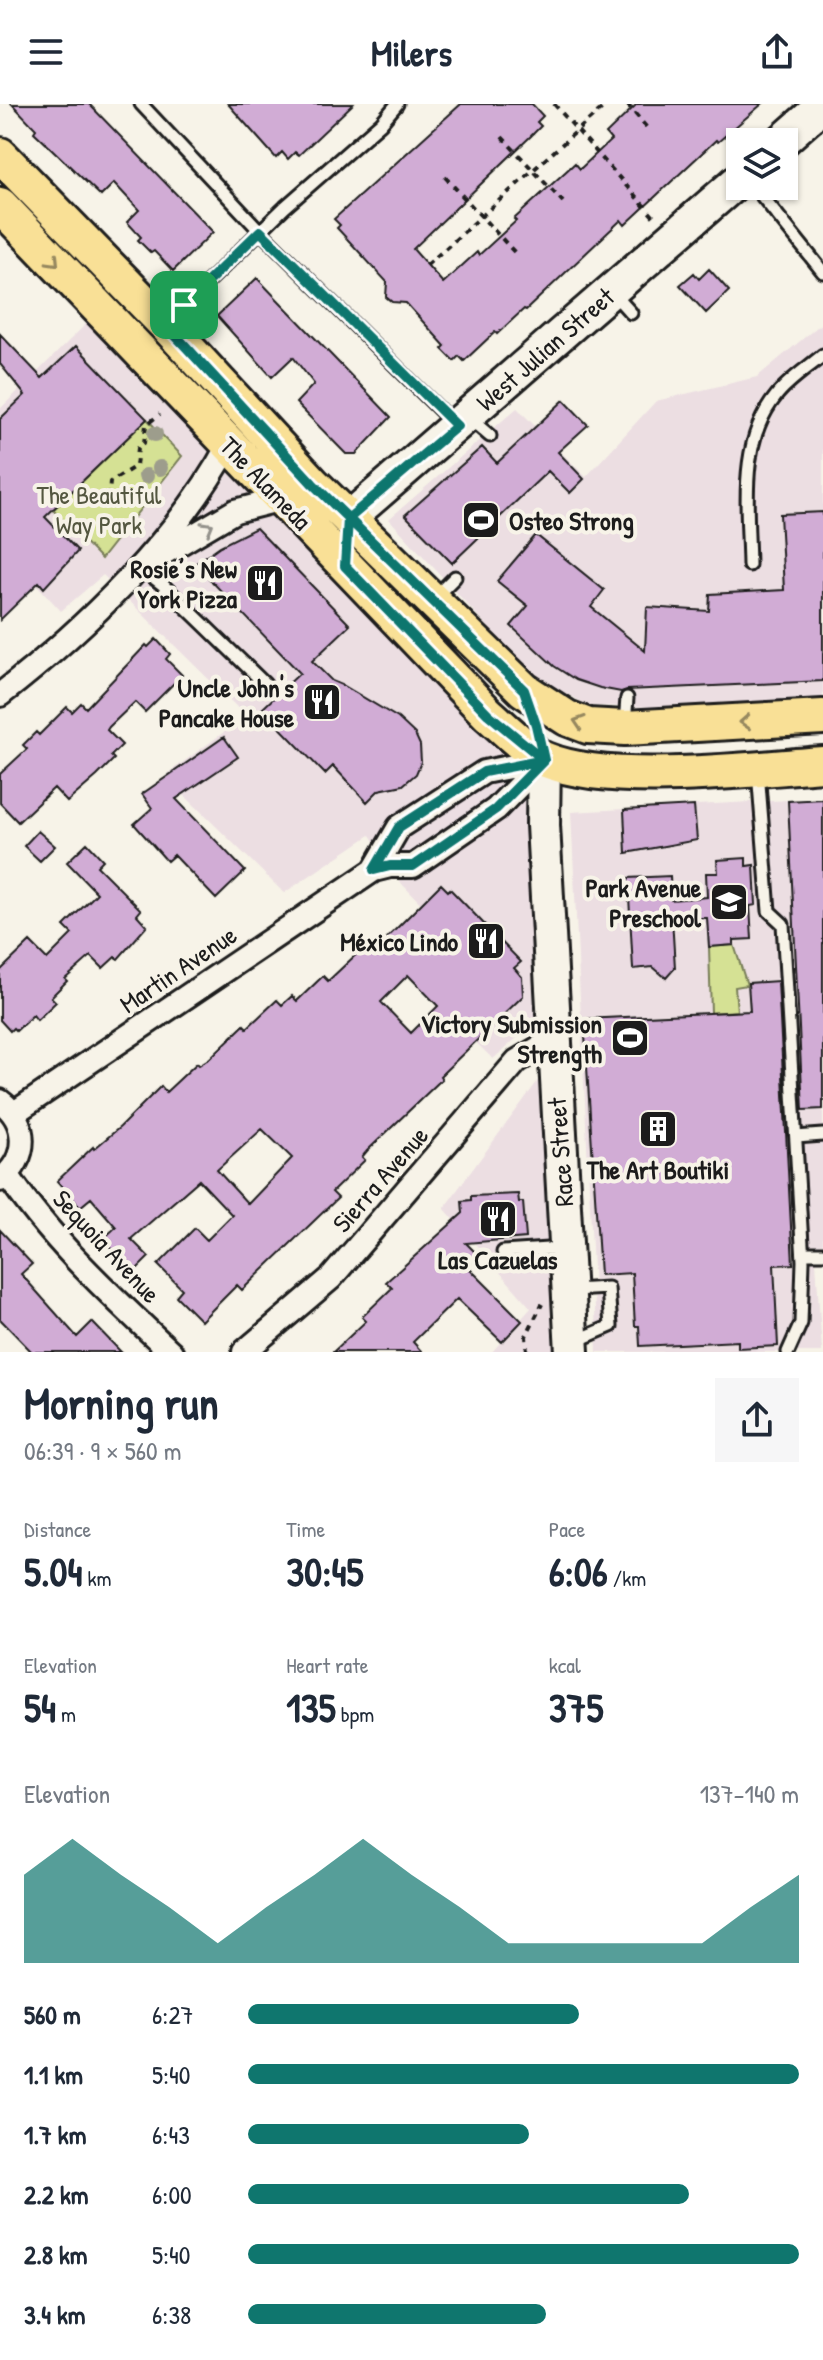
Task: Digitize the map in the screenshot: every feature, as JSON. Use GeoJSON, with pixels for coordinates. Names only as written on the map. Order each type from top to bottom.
{"type":"FeatureCollection","features":[{"type":"Feature","properties":{"kind":"main road"},"geometry":{"type":"LineString","coordinates":[[797,128],[823,105]]}},
{"type":"Feature","properties":{"kind":"main road","name":"The Alameda"},"geometry":{"type":"LineString","coordinates":[[6,185],[165,324],[348,519],[444,588],[524,690],[567,718],[588,726],[631,718],[823,717]]}},
{"type":"Feature","properties":{"kind":"main road","name":"The Alameda"},"geometry":{"type":"LineString","coordinates":[[6,185],[163,375],[488,714],[544,760],[582,769],[658,774],[823,764]]}},
{"type":"Feature","properties":{"kind":"main road","name":"West Julian Street"},"geometry":{"type":"LineString","coordinates":[[348,519],[471,426],[622,302],[726,194]]}},
{"type":"Feature","properties":{"kind":"main road"},"geometry":{"type":"LineString","coordinates":[[163,375],[190,383],[301,496],[328,516],[348,519],[345,566]]}},
{"type":"Feature","properties":{"kind":"main road"},"geometry":{"type":"LineString","coordinates":[[524,690],[544,760],[627,742],[631,718]]}},
{"type":"Feature","properties":{"kind":"main road","name":"Race Street"},"geometry":{"type":"LineString","coordinates":[[544,760],[543,825],[566,1248],[555,1297],[572,1347]]}},
{"type":"Feature","properties":{"kind":"street"},"geometry":{"type":"LineString","coordinates":[[0,695],[123,587],[214,473],[229,444]]}},
{"type":"Feature","properties":{"kind":"street"},"geometry":{"type":"LineString","coordinates":[[140,567],[235,511],[282,499]]}},
{"type":"Feature","properties":{"kind":"street","name":"Martin Avenue"},"geometry":{"type":"LineString","coordinates":[[374,870],[399,827],[484,772],[544,760]]}},
{"type":"Feature","properties":{"kind":"street","name":"Martin Avenue"},"geometry":{"type":"LineString","coordinates":[[7,1107],[374,870],[413,866],[496,809],[544,760]]}},
{"type":"Feature","properties":{"kind":"street","name":"Sierra Avenue"},"geometry":{"type":"LineString","coordinates":[[244,1352],[331,1278],[517,1061],[554,1039]]}},
{"type":"Feature","properties":{"kind":"street"},"geometry":{"type":"LineString","coordinates":[[4,1177],[17,1162],[22,1148],[21,1127],[7,1107]]}},
{"type":"Feature","properties":{"kind":"street","name":"Sequoia Avenue"},"geometry":{"type":"LineString","coordinates":[[4,1177],[101,1286],[171,1352]]}},
{"type":"Feature","properties":{"kind":"lane"},"geometry":{"type":"LineString","coordinates":[[141,104],[260,231],[471,426]]}},
{"type":"Feature","properties":{"kind":"lane"},"geometry":{"type":"LineString","coordinates":[[165,324],[260,231],[381,123],[397,104]]}},
{"type":"Feature","properties":{"kind":"lane"},"geometry":{"type":"LineString","coordinates":[[765,200],[823,272]]}},
{"type":"Feature","properties":{"kind":"lane"},"geometry":{"type":"LineString","coordinates":[[749,565],[747,478],[757,423],[777,394],[823,355]]}},
{"type":"Feature","properties":{"kind":"lane"},"geometry":{"type":"LineString","coordinates":[[140,567],[163,585],[265,684]]}},
{"type":"Feature","properties":{"kind":"lane"},"geometry":{"type":"LineString","coordinates":[[758,768],[769,911],[783,924],[803,1253],[801,1323],[788,1352]]}},
{"type":"Feature","properties":{"kind":"lane"},"geometry":{"type":"LineString","coordinates":[[796,1137],[823,1135]]}},
{"type":"Feature","properties":{"kind":"lane"},"geometry":{"type":"LineString","coordinates":[[503,1252],[566,1248]]}},
{"type":"Feature","properties":{"kind":"lane"},"geometry":{"type":"LineString","coordinates":[[803,1253],[823,1253]]}},
{"type":"Feature","properties":{"kind":"path"},"geometry":{"type":"LineString","coordinates":[[554,104],[654,217]]}},
{"type":"Feature","properties":{"kind":"path"},"geometry":{"type":"LineString","coordinates":[[427,265],[607,104]]}},
{"type":"Feature","properties":{"kind":"path"},"geometry":{"type":"LineString","coordinates":[[627,104],[647,128]]}},
{"type":"Feature","properties":{"kind":"path"},"geometry":{"type":"LineString","coordinates":[[502,137],[563,202]]}},
{"type":"Feature","properties":{"kind":"path"},"geometry":{"type":"LineString","coordinates":[[445,177],[517,255]]}},
{"type":"Feature","properties":{"kind":"path"},"geometry":{"type":"LineString","coordinates":[[94,502],[109,493],[110,482],[136,466],[146,425],[160,414]]}},
{"type":"Feature","properties":{"kind":"path"},"geometry":{"type":"LineString","coordinates":[[527,1352],[526,1336],[555,1297]]}},
{"type":"Feature","properties":{"kind":"shaded area"},"geometry":{"type":"Polygon","coordinates":[[[88,322],[528,768],[543,1015],[493,1059],[424,992],[468,952],[402,884],[370,835],[284,893],[182,793],[168,773],[246,716],[103,575],[61,611],[0,545],[0,409],[88,322]]]}},
{"type":"Feature","properties":{"kind":"shaded area"},"geometry":{"type":"Polygon","coordinates":[[[823,322],[823,698],[661,707],[589,706],[532,675],[389,519],[517,408],[586,477],[656,401],[757,377],[823,322]]]}},
{"type":"Feature","properties":{"kind":"shaded area"},"geometry":{"type":"Polygon","coordinates":[[[823,798],[823,1261],[816,1262],[822,1352],[597,1352],[571,812],[823,798]]]}},
{"type":"Feature","properties":{"kind":"shaded area"},"geometry":{"type":"Polygon","coordinates":[[[546,1070],[555,1352],[492,1352],[531,1308],[444,1208],[546,1070]]]}},
{"type":"Feature","properties":{"kind":"green space","name":"The Beautiful Way Park"},"geometry":{"type":"Polygon","coordinates":[[[147,419],[182,456],[101,559],[53,510],[147,419]]]}},
{"type":"Feature","properties":{"kind":"green space"},"geometry":{"type":"Polygon","coordinates":[[[734,945],[747,985],[735,987],[737,1011],[711,1013],[709,947],[734,945]]]}},
{"type":"Feature","properties":{"kind":"building"},"geometry":{"type":"Polygon","coordinates":[[[12,104],[89,104],[213,232],[173,271],[138,240],[141,237],[127,222],[139,210],[114,183],[101,196],[34,132],[36,129],[12,104]]]}},
{"type":"Feature","properties":{"kind":"building"},"geometry":{"type":"Polygon","coordinates":[[[228,104],[353,104],[299,155],[295,152],[288,159],[282,152],[276,158],[228,104]]]}},
{"type":"Feature","properties":{"kind":"building"},"geometry":{"type":"Polygon","coordinates":[[[461,104],[532,104],[543,116],[537,122],[541,126],[413,249],[443,283],[477,252],[479,255],[575,163],[580,169],[611,140],[606,134],[637,104],[762,104],[734,128],[726,128],[726,135],[718,142],[716,140],[625,225],[621,220],[526,310],[497,334],[495,332],[464,361],[459,356],[454,361],[442,349],[445,346],[406,303],[392,302],[386,297],[387,282],[337,228],[340,225],[334,219],[461,104]]]}},
{"type":"Feature","properties":{"kind":"building"},"geometry":{"type":"Polygon","coordinates":[[[709,269],[729,291],[706,313],[680,285],[694,273],[699,279],[709,269]]]}},
{"type":"Feature","properties":{"kind":"building"},"geometry":{"type":"Polygon","coordinates":[[[257,278],[391,417],[356,454],[346,454],[296,403],[314,384],[293,357],[272,377],[217,316],[257,278]]]}},
{"type":"Feature","properties":{"kind":"building"},"geometry":{"type":"Polygon","coordinates":[[[0,334],[42,378],[76,346],[147,419],[45,517],[78,551],[44,588],[39,582],[0,620],[0,419],[25,395],[0,364],[0,334]]]}},
{"type":"Feature","properties":{"kind":"building"},"geometry":{"type":"Polygon","coordinates":[[[564,400],[588,425],[558,452],[584,479],[570,493],[548,471],[452,563],[405,515],[482,447],[497,463],[564,400]]]}},
{"type":"Feature","properties":{"kind":"building"},"geometry":{"type":"Polygon","coordinates":[[[823,512],[823,681],[621,692],[600,688],[576,680],[554,666],[511,626],[528,606],[497,581],[536,535],[604,590],[591,607],[645,651],[647,607],[709,611],[710,594],[784,590],[780,514],[823,512]]]}},
{"type":"Feature","properties":{"kind":"building"},"geometry":{"type":"Polygon","coordinates":[[[256,528],[350,625],[312,661],[332,681],[398,718],[415,734],[420,745],[421,762],[416,774],[403,785],[379,790],[367,802],[333,766],[325,774],[262,709],[300,673],[195,564],[220,546],[256,528]]]}},
{"type":"Feature","properties":{"kind":"building"},"geometry":{"type":"Polygon","coordinates":[[[156,639],[170,654],[166,659],[182,675],[145,712],[135,702],[109,727],[107,730],[122,745],[111,756],[114,759],[97,776],[67,802],[54,788],[18,822],[0,803],[0,774],[27,749],[23,745],[36,732],[39,735],[67,707],[72,712],[81,703],[86,708],[146,645],[148,647],[156,639]]]}},
{"type":"Feature","properties":{"kind":"building"},"geometry":{"type":"Polygon","coordinates":[[[224,737],[238,757],[176,799],[245,871],[216,899],[174,855],[167,861],[134,824],[152,808],[142,794],[224,737]]]}},
{"type":"Feature","properties":{"kind":"building"},"geometry":{"type":"Polygon","coordinates":[[[823,799],[823,1109],[803,1110],[788,801],[823,799]]]}},
{"type":"Feature","properties":{"kind":"building"},"geometry":{"type":"Polygon","coordinates":[[[694,806],[697,840],[626,853],[624,810],[694,806]]]}},
{"type":"Feature","properties":{"kind":"building"},"geometry":{"type":"Polygon","coordinates":[[[38,831],[55,846],[40,861],[24,846],[38,831]]]}},
{"type":"Feature","properties":{"kind":"building"},"geometry":{"type":"Polygon","coordinates":[[[87,843],[103,860],[97,866],[141,910],[137,915],[147,926],[118,959],[115,957],[103,968],[91,956],[65,979],[67,981],[51,997],[56,1002],[37,1020],[33,1015],[16,1031],[13,1028],[10,1031],[0,1020],[0,971],[30,942],[47,959],[72,934],[64,926],[97,893],[67,862],[87,843]]]}},
{"type":"Feature","properties":{"kind":"building"},"geometry":{"type":"Polygon","coordinates":[[[746,858],[746,866],[754,865],[756,905],[750,906],[752,939],[734,940],[734,945],[709,947],[707,918],[672,918],[675,968],[666,978],[653,967],[633,969],[628,878],[670,876],[671,900],[707,897],[706,873],[718,873],[717,860],[746,858]]]}},
{"type":"Feature","properties":{"kind":"building"},"geometry":{"type":"Polygon","coordinates":[[[441,884],[448,891],[450,889],[521,962],[514,968],[522,977],[523,996],[367,1151],[362,1157],[365,1160],[332,1192],[338,1198],[242,1290],[237,1285],[201,1321],[176,1296],[182,1289],[158,1265],[195,1228],[207,1240],[232,1215],[199,1180],[131,1239],[149,1257],[136,1270],[102,1240],[116,1227],[91,1198],[80,1207],[57,1181],[120,1127],[161,1086],[166,1092],[197,1063],[199,1065],[210,1058],[244,1025],[247,1028],[277,1000],[282,1005],[292,996],[297,1001],[323,976],[328,981],[363,948],[366,950],[375,942],[379,946],[441,884]],[[408,975],[381,1002],[411,1033],[438,1006],[408,975]],[[262,1129],[217,1170],[248,1204],[292,1158],[262,1129]]]}},
{"type":"Feature","properties":{"kind":"building"},"geometry":{"type":"Polygon","coordinates":[[[778,981],[793,1264],[774,1265],[778,1346],[738,1348],[738,1341],[640,1346],[639,1326],[635,1326],[632,1273],[600,1275],[584,1019],[750,1011],[748,983],[778,981]]]}},
{"type":"Feature","properties":{"kind":"building"},"geometry":{"type":"Polygon","coordinates":[[[518,1194],[519,1202],[523,1202],[526,1238],[466,1243],[479,1256],[468,1267],[522,1321],[502,1342],[457,1299],[413,1342],[422,1352],[333,1352],[366,1321],[362,1317],[392,1288],[386,1282],[463,1213],[462,1201],[471,1200],[471,1196],[518,1194]]]}},
{"type":"Feature","properties":{"kind":"building"},"geometry":{"type":"Polygon","coordinates":[[[0,1230],[32,1264],[21,1274],[77,1337],[92,1322],[121,1352],[32,1352],[0,1319],[0,1230]]]}},
{"type":"Feature","properties":{"kind":"place","name":"Osteo Strong"},"geometry":{"type":"Point","coordinates":[481,520]}},
{"type":"Feature","properties":{"kind":"place","name":"Rosie’s New York Pizza"},"geometry":{"type":"Point","coordinates":[265,583]}},
{"type":"Feature","properties":{"kind":"place","name":"Uncle John's Pancake House"},"geometry":{"type":"Point","coordinates":[322,702]}},
{"type":"Feature","properties":{"kind":"place","name":"Park Avenue Preschool"},"geometry":{"type":"Point","coordinates":[729,902]}},
{"type":"Feature","properties":{"kind":"place","name":"México Lindo"},"geometry":{"type":"Point","coordinates":[486,941]}},
{"type":"Feature","properties":{"kind":"place","name":"Victory Submission Strength"},"geometry":{"type":"Point","coordinates":[630,1038]}},
{"type":"Feature","properties":{"kind":"place","name":"The Art Boutiki"},"geometry":{"type":"Point","coordinates":[658,1129]}},
{"type":"Feature","properties":{"kind":"place","name":"Las Cazuelas"},"geometry":{"type":"Point","coordinates":[498,1219]}},
{"type":"Feature","properties":{"kind":"route"},"geometry":{"type":"LineString","coordinates":[[184,305],[165,324],[313,484],[348,519],[373,541],[524,690],[544,760],[496,809],[413,866],[374,870],[399,827],[484,772],[544,760],[488,714],[345,566],[348,519],[457,426],[260,231],[184,305]]}}]}
